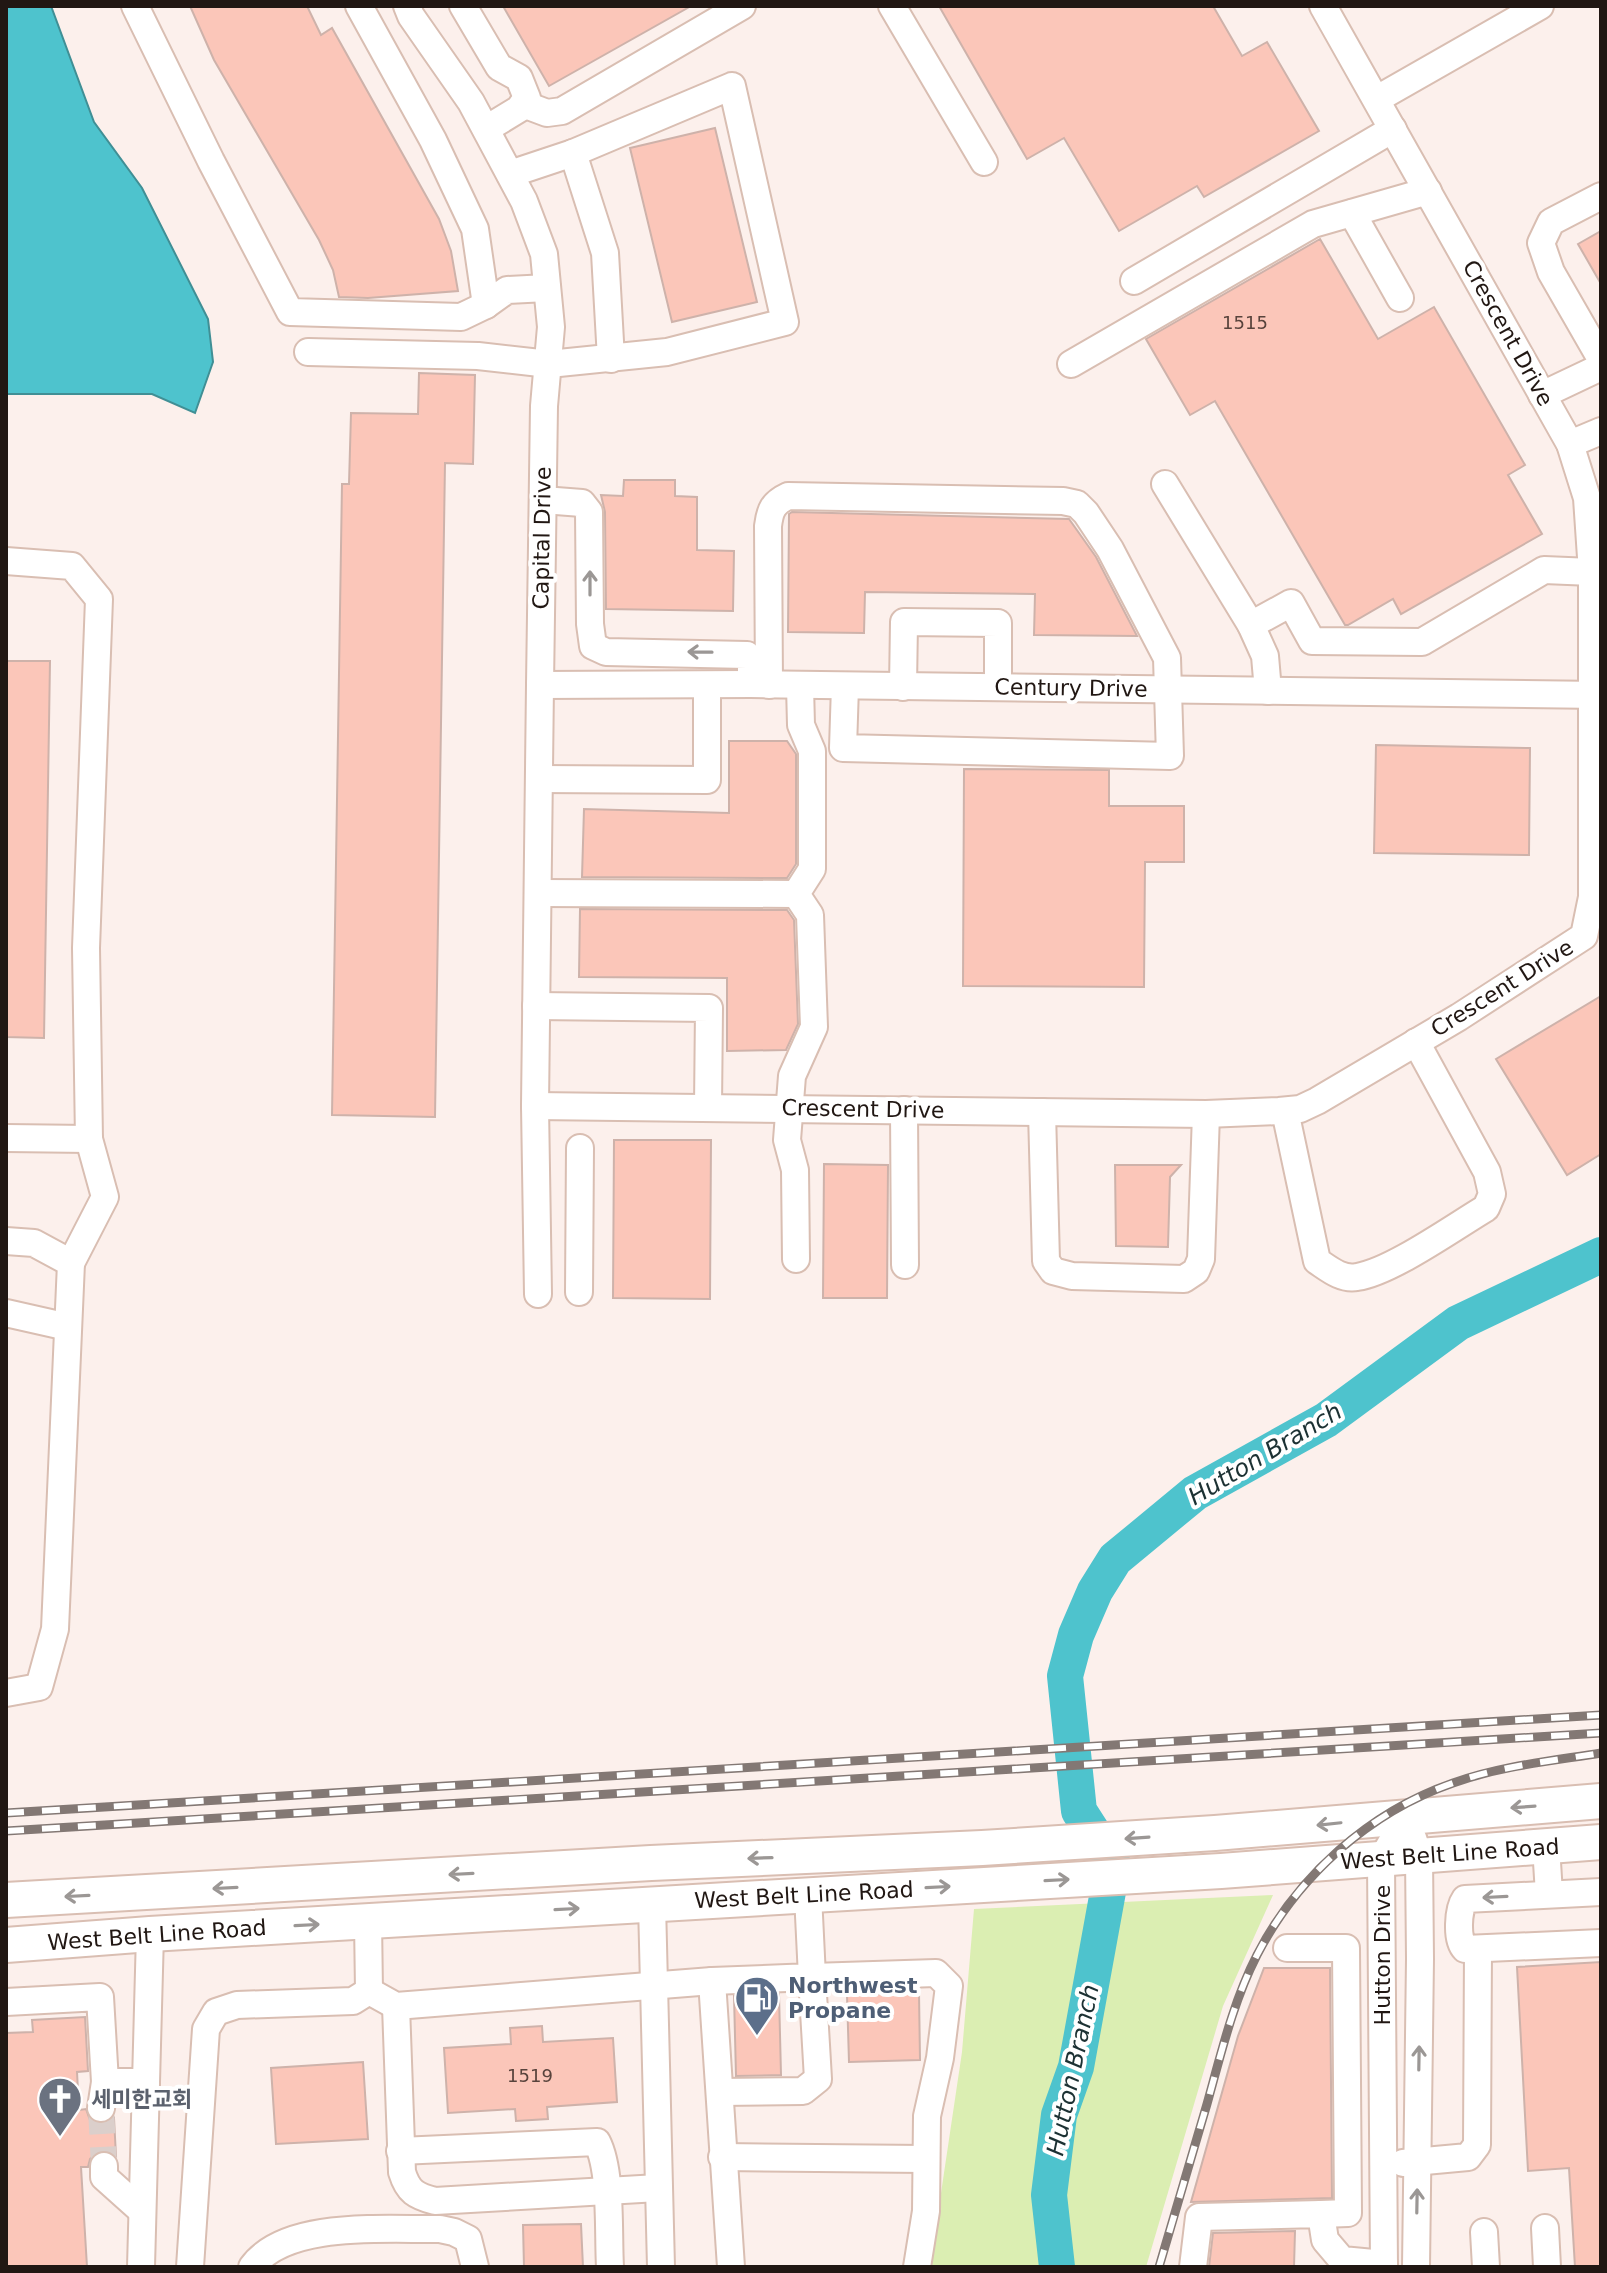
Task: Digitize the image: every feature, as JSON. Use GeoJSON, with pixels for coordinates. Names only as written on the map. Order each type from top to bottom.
{"type":"FeatureCollection","features":[{"type":"Feature","properties":{"kind":"main road","name":"West Belt Line Road"},"geometry":{"type":"LineString","coordinates":[[6,1900],[651,1863],[982,1848],[1215,1833],[1601,1801]]}},
{"type":"Feature","properties":{"kind":"main road","name":"West Belt Line Road"},"geometry":{"type":"LineString","coordinates":[[6,1945],[1221,1871],[1601,1842]]}},
{"type":"Feature","properties":{"kind":"main road"},"geometry":{"type":"LineString","coordinates":[[651,1863],[652,1904]]}},
{"type":"Feature","properties":{"kind":"main road"},"geometry":{"type":"LineString","coordinates":[[148,1892],[150,1934]]}},
{"type":"Feature","properties":{"kind":"street"},"geometry":{"type":"LineString","coordinates":[[135,6],[290,312],[461,317],[507,290],[547,288]]}},
{"type":"Feature","properties":{"kind":"street"},"geometry":{"type":"LineString","coordinates":[[359,6],[433,140],[475,229],[486,305]]}},
{"type":"Feature","properties":{"kind":"street","name":"Capital Drive"},"geometry":{"type":"LineString","coordinates":[[407,6],[486,129],[524,201],[544,254],[551,327],[544,406],[540,685],[535,1106],[538,1294]]}},
{"type":"Feature","properties":{"kind":"street"},"geometry":{"type":"LineString","coordinates":[[463,6],[499,67],[519,78],[527,98],[519,109],[486,129]]}},
{"type":"Feature","properties":{"kind":"street"},"geometry":{"type":"LineString","coordinates":[[523,104],[547,113],[562,111],[742,6]]}},
{"type":"Feature","properties":{"kind":"street"},"geometry":{"type":"LineString","coordinates":[[892,6],[984,162]]}},
{"type":"Feature","properties":{"kind":"street","name":"Crescent Drive"},"geometry":{"type":"LineString","coordinates":[[535,1106],[1206,1114],[1300,1109],[1416,1042],[1584,936],[1596,894],[1598,694],[1592,572],[1595,517],[1570,444],[1323,6]]}},
{"type":"Feature","properties":{"kind":"street"},"geometry":{"type":"LineString","coordinates":[[1377,99],[1540,6]]}},
{"type":"Feature","properties":{"kind":"street"},"geometry":{"type":"LineString","coordinates":[[308,352],[478,356],[549,364],[667,352],[785,322],[732,86],[573,153],[510,174]]}},
{"type":"Feature","properties":{"kind":"street"},"geometry":{"type":"LineString","coordinates":[[1134,281],[1393,129]]}},
{"type":"Feature","properties":{"kind":"street"},"geometry":{"type":"LineString","coordinates":[[573,153],[605,253],[611,359]]}},
{"type":"Feature","properties":{"kind":"street"},"geometry":{"type":"LineString","coordinates":[[1071,364],[1313,224],[1428,191]]}},
{"type":"Feature","properties":{"kind":"street"},"geometry":{"type":"LineString","coordinates":[[1601,196],[1551,222],[1541,243],[1551,272],[1601,359]]}},
{"type":"Feature","properties":{"kind":"street"},"geometry":{"type":"LineString","coordinates":[[1352,213],[1400,298]]}},
{"type":"Feature","properties":{"kind":"street"},"geometry":{"type":"LineString","coordinates":[[1542,395],[1601,367]]}},
{"type":"Feature","properties":{"kind":"street"},"geometry":{"type":"LineString","coordinates":[[1570,444],[1601,431]]}},
{"type":"Feature","properties":{"kind":"street"},"geometry":{"type":"LineString","coordinates":[[1165,484],[1251,625],[1265,656],[1268,691]]}},
{"type":"Feature","properties":{"kind":"street"},"geometry":{"type":"LineString","coordinates":[[760,684],[769,513],[776,502],[788,496],[1041,500],[1077,504],[1110,549],[1167,658],[1170,756],[843,748],[845,686]]}},
{"type":"Feature","properties":{"kind":"street"},"geometry":{"type":"LineString","coordinates":[[543,500],[582,503],[589,512],[593,646],[606,652],[747,655],[760,684]]}},
{"type":"Feature","properties":{"kind":"street"},"geometry":{"type":"LineString","coordinates":[[6,561],[72,566],[99,599],[86,948],[89,1139],[105,1197],[71,1263],[55,1629],[39,1687],[6,1693]]}},
{"type":"Feature","properties":{"kind":"street"},"geometry":{"type":"LineString","coordinates":[[1251,625],[1291,603],[1312,641],[1422,642],[1544,570],[1592,572]]}},
{"type":"Feature","properties":{"kind":"street"},"geometry":{"type":"LineString","coordinates":[[903,687],[904,622],[998,623],[998,687]]}},
{"type":"Feature","properties":{"kind":"street"},"geometry":{"type":"LineString","coordinates":[[596,685],[597,666],[606,652]]}},
{"type":"Feature","properties":{"kind":"street","name":"Century Drive"},"geometry":{"type":"LineString","coordinates":[[540,685],[760,684],[1598,694]]}},
{"type":"Feature","properties":{"kind":"street"},"geometry":{"type":"LineString","coordinates":[[539,779],[707,780],[707,685]]}},
{"type":"Feature","properties":{"kind":"street"},"geometry":{"type":"LineString","coordinates":[[796,894],[812,869],[812,751],[801,725],[800,686]]}},
{"type":"Feature","properties":{"kind":"street"},"geometry":{"type":"LineString","coordinates":[[538,893],[796,894]]}},
{"type":"Feature","properties":{"kind":"street"},"geometry":{"type":"LineString","coordinates":[[796,894],[810,915],[814,1027],[792,1076],[787,1140],[795,1170],[796,1259]]}},
{"type":"Feature","properties":{"kind":"street"},"geometry":{"type":"LineString","coordinates":[[536,1006],[709,1008],[708,1107]]}},
{"type":"Feature","properties":{"kind":"street"},"geometry":{"type":"LineString","coordinates":[[1285,1111],[1317,1261],[1337,1275],[1356,1278],[1388,1266],[1486,1208],[1492,1194],[1487,1172],[1416,1042]]}},
{"type":"Feature","properties":{"kind":"street"},"geometry":{"type":"LineString","coordinates":[[904,1110],[905,1265]]}},
{"type":"Feature","properties":{"kind":"street"},"geometry":{"type":"LineString","coordinates":[[1042,1112],[1046,1261],[1053,1271],[1072,1276],[1184,1279],[1196,1271],[1201,1259],[1206,1114]]}},
{"type":"Feature","properties":{"kind":"street"},"geometry":{"type":"LineString","coordinates":[[6,1138],[89,1139]]}},
{"type":"Feature","properties":{"kind":"street"},"geometry":{"type":"LineString","coordinates":[[579,1292],[580,1148]]}},
{"type":"Feature","properties":{"kind":"street"},"geometry":{"type":"LineString","coordinates":[[537,1208],[579,1210]]}},
{"type":"Feature","properties":{"kind":"street"},"geometry":{"type":"LineString","coordinates":[[6,1241],[34,1243],[71,1263]]}},
{"type":"Feature","properties":{"kind":"street"},"geometry":{"type":"LineString","coordinates":[[6,1313],[68,1327]]}},
{"type":"Feature","properties":{"kind":"street","name":"Hutton Drive"},"geometry":{"type":"LineString","coordinates":[[1407,1816],[1419,1856],[1416,2267]]}},
{"type":"Feature","properties":{"kind":"street","name":"Hutton Drive"},"geometry":{"type":"LineString","coordinates":[[1384,2266],[1381,1860],[1407,1816]]}},
{"type":"Feature","properties":{"kind":"street"},"geometry":{"type":"LineString","coordinates":[[1546,1846],[1549,1894]]}},
{"type":"Feature","properties":{"kind":"street"},"geometry":{"type":"LineString","coordinates":[[1601,1892],[1465,1899],[1461,1906],[1461,1946],[1478,1949],[1601,1943]]}},
{"type":"Feature","properties":{"kind":"street"},"geometry":{"type":"LineString","coordinates":[[720,2092],[803,2091],[818,2079],[808,1895]]}},
{"type":"Feature","properties":{"kind":"street"},"geometry":{"type":"LineString","coordinates":[[652,1904],[661,2267]]}},
{"type":"Feature","properties":{"kind":"street"},"geometry":{"type":"LineString","coordinates":[[368,1921],[369,1991]]}},
{"type":"Feature","properties":{"kind":"street"},"geometry":{"type":"LineString","coordinates":[[141,2267],[150,1934]]}},
{"type":"Feature","properties":{"kind":"street"},"geometry":{"type":"LineString","coordinates":[[1193,2267],[1199,2217],[1348,2213],[1346,1948],[1287,1948]]}},
{"type":"Feature","properties":{"kind":"street"},"geometry":{"type":"LineString","coordinates":[[1383,2164],[1468,2157],[1477,2145],[1478,1949]]}},
{"type":"Feature","properties":{"kind":"street"},"geometry":{"type":"LineString","coordinates":[[369,1991],[396,2006],[712,1981],[936,1973],[949,1986],[940,2058],[927,2116],[926,2211],[917,2267]]}},
{"type":"Feature","properties":{"kind":"street"},"geometry":{"type":"LineString","coordinates":[[712,1981],[731,2267]]}},
{"type":"Feature","properties":{"kind":"street"},"geometry":{"type":"LineString","coordinates":[[190,2267],[206,2029],[216,2012],[237,2005],[353,2001],[369,1991]]}},
{"type":"Feature","properties":{"kind":"street"},"geometry":{"type":"LineString","coordinates":[[6,2002],[100,1997],[103,2095],[146,2082]]}},
{"type":"Feature","properties":{"kind":"street"},"geometry":{"type":"LineString","coordinates":[[396,2006],[402,2172],[406,2186],[415,2195],[435,2201],[658,2188]]}},
{"type":"Feature","properties":{"kind":"street"},"geometry":{"type":"LineString","coordinates":[[400,2151],[597,2142],[607,2191],[610,2267]]}},
{"type":"Feature","properties":{"kind":"street"},"geometry":{"type":"LineString","coordinates":[[722,2157],[926,2159]]}},
{"type":"Feature","properties":{"kind":"street"},"geometry":{"type":"LineString","coordinates":[[104,2166],[104,2177],[142,2211]]}},
{"type":"Feature","properties":{"kind":"street"},"geometry":{"type":"LineString","coordinates":[[465,2200],[468,2239],[475,2267]]}},
{"type":"Feature","properties":{"kind":"street"},"geometry":{"type":"LineString","coordinates":[[1321,2214],[1325,2240],[1333,2259],[1384,2266]]}},
{"type":"Feature","properties":{"kind":"street"},"geometry":{"type":"LineString","coordinates":[[1545,2228],[1547,2267]]}},
{"type":"Feature","properties":{"kind":"street"},"geometry":{"type":"LineString","coordinates":[[252,2267],[259,2257],[285,2241],[336,2232],[440,2229],[468,2239]]}},
{"type":"Feature","properties":{"kind":"street"},"geometry":{"type":"LineString","coordinates":[[1484,2232],[1486,2267]]}},
{"type":"Feature","properties":{"kind":"green space"},"geometry":{"type":"Polygon","coordinates":[[[1273,1895],[1223,2006],[1146,2267],[930,2267],[962,2052],[974,1909],[1273,1895]]]}},
{"type":"Feature","properties":{"kind":"water"},"geometry":{"type":"Polygon","coordinates":[[[6,6],[51,6],[94,122],[142,188],[208,319],[213,362],[195,413],[152,394],[6,394],[6,6]]]}},
{"type":"Feature","properties":{"kind":"building"},"geometry":{"type":"Polygon","coordinates":[[[190,6],[307,6],[321,35],[332,28],[439,219],[451,251],[458,291],[368,298],[339,297],[333,270],[319,240],[214,60],[190,6]]]}},
{"type":"Feature","properties":{"kind":"building"},"geometry":{"type":"Polygon","coordinates":[[[503,6],[691,6],[549,86],[503,6]]]}},
{"type":"Feature","properties":{"kind":"building"},"geometry":{"type":"Polygon","coordinates":[[[939,6],[1213,6],[1242,56],[1267,42],[1319,131],[1204,197],[1197,186],[1119,231],[1064,138],[1027,159],[939,6]]]}},
{"type":"Feature","properties":{"kind":"building"},"geometry":{"type":"Polygon","coordinates":[[[715,128],[757,302],[672,322],[630,148],[715,128]]]}},
{"type":"Feature","properties":{"kind":"building"},"geometry":{"type":"Polygon","coordinates":[[[1601,231],[1601,284],[1578,244],[1601,231]]]}},
{"type":"Feature","properties":{"kind":"building"},"geometry":{"type":"Polygon","coordinates":[[[1320,239],[1378,339],[1434,307],[1525,465],[1508,475],[1542,534],[1401,614],[1393,599],[1348,625],[1345,625],[1215,401],[1190,415],[1146,339],[1320,239]]]}},
{"type":"Feature","properties":{"kind":"building"},"geometry":{"type":"Polygon","coordinates":[[[419,373],[475,375],[473,464],[445,463],[435,1117],[332,1115],[342,484],[349,484],[351,413],[418,414],[419,373]]]}},
{"type":"Feature","properties":{"kind":"building"},"geometry":{"type":"Polygon","coordinates":[[[624,480],[675,480],[675,496],[697,497],[697,550],[734,551],[733,611],[606,609],[605,512],[601,495],[623,496],[624,480]]]}},
{"type":"Feature","properties":{"kind":"building"},"geometry":{"type":"Polygon","coordinates":[[[789,514],[1069,519],[1096,557],[1137,636],[1034,635],[1035,594],[865,592],[864,633],[788,632],[789,514]]]}},
{"type":"Feature","properties":{"kind":"building"},"geometry":{"type":"Polygon","coordinates":[[[6,661],[50,661],[44,1038],[6,1037],[6,661]]]}},
{"type":"Feature","properties":{"kind":"building"},"geometry":{"type":"Polygon","coordinates":[[[729,741],[787,741],[796,754],[796,864],[787,878],[582,877],[584,809],[729,813],[729,741]]]}},
{"type":"Feature","properties":{"kind":"building"},"geometry":{"type":"Polygon","coordinates":[[[1376,745],[1530,748],[1529,855],[1374,853],[1376,745]]]}},
{"type":"Feature","properties":{"kind":"building"},"geometry":{"type":"Polygon","coordinates":[[[964,769],[1109,770],[1109,806],[1184,806],[1184,862],[1145,862],[1144,987],[963,986],[964,769]]]}},
{"type":"Feature","properties":{"kind":"building"},"geometry":{"type":"Polygon","coordinates":[[[580,909],[787,910],[794,920],[798,1024],[786,1050],[727,1051],[727,978],[579,977],[580,909]]]}},
{"type":"Feature","properties":{"kind":"building"},"geometry":{"type":"Polygon","coordinates":[[[1601,996],[1601,1154],[1567,1175],[1496,1059],[1601,996]]]}},
{"type":"Feature","properties":{"kind":"building"},"geometry":{"type":"Polygon","coordinates":[[[614,1140],[711,1140],[710,1299],[613,1298],[614,1140]]]}},
{"type":"Feature","properties":{"kind":"building"},"geometry":{"type":"Polygon","coordinates":[[[824,1164],[888,1165],[887,1298],[823,1298],[824,1164]]]}},
{"type":"Feature","properties":{"kind":"building"},"geometry":{"type":"Polygon","coordinates":[[[1115,1165],[1181,1165],[1170,1177],[1168,1247],[1116,1246],[1115,1165]]]}},
{"type":"Feature","properties":{"kind":"building"},"geometry":{"type":"Polygon","coordinates":[[[1601,1962],[1601,2267],[1575,2267],[1569,2168],[1528,2171],[1517,1967],[1601,1962]]]}},
{"type":"Feature","properties":{"kind":"building"},"geometry":{"type":"Polygon","coordinates":[[[1264,1968],[1330,1968],[1332,2198],[1191,2202],[1238,2036],[1264,1968]]]}},
{"type":"Feature","properties":{"kind":"building"},"geometry":{"type":"Polygon","coordinates":[[[919,1993],[920,2060],[849,2062],[847,1995],[919,1993]]]}},
{"type":"Feature","properties":{"kind":"building","name":"Northwest Propane"},"geometry":{"type":"Polygon","coordinates":[[[779,1994],[781,2075],[736,2076],[734,1996],[779,1994]]]}},
{"type":"Feature","properties":{"kind":"building","name":"세미한교회"},"geometry":{"type":"Polygon","coordinates":[[[85,2017],[88,2071],[77,2072],[79,2110],[86,2109],[90,2120],[98,2124],[114,2118],[116,2156],[105,2150],[97,2152],[90,2159],[88,2167],[81,2167],[87,2267],[6,2267],[6,2033],[33,2032],[32,2020],[85,2017]]]}},
{"type":"Feature","properties":{"kind":"building"},"geometry":{"type":"Polygon","coordinates":[[[542,2026],[543,2042],[613,2038],[617,2102],[547,2107],[548,2119],[516,2121],[515,2109],[448,2113],[444,2048],[511,2044],[510,2028],[542,2026]]]}},
{"type":"Feature","properties":{"kind":"building"},"geometry":{"type":"Polygon","coordinates":[[[363,2062],[368,2139],[276,2144],[271,2068],[363,2062]]]}},
{"type":"Feature","properties":{"kind":"building"},"geometry":{"type":"Polygon","coordinates":[[[581,2224],[583,2267],[524,2267],[523,2225],[581,2224]]]}},
{"type":"Feature","properties":{"kind":"building"},"geometry":{"type":"Polygon","coordinates":[[[1295,2231],[1294,2267],[1209,2267],[1213,2233],[1295,2231]]]}},
{"type":"Feature","properties":{"kind":"waterway","name":"Hutton Branch"},"geometry":{"type":"LineString","coordinates":[[1057,2267],[1049,2195],[1059,2115],[1076,2067],[1113,1864],[1079,1811],[1065,1676],[1076,1635],[1095,1591],[1115,1559],[1195,1493],[1326,1420],[1458,1323],[1601,1255]]}},
{"type":"Feature","properties":{"kind":"tunnel"},"geometry":{"type":"LineString","coordinates":[[101,2108],[104,2166]]}},
{"type":"Feature","properties":{"kind":"railway"},"geometry":{"type":"LineString","coordinates":[[6,1813],[1601,1715]]}},
{"type":"Feature","properties":{"kind":"railway"},"geometry":{"type":"LineString","coordinates":[[6,1831],[1601,1733]]}},
{"type":"Feature","properties":{"kind":"railway"},"geometry":{"type":"LineString","coordinates":[[1159,2267],[1241,1991],[1273,1926],[1314,1874],[1365,1830],[1422,1796],[1489,1772],[1601,1753]]}},
{"type":"Feature","properties":{"kind":"place","name":"Northwest Propane"},"geometry":{"type":"Point","coordinates":[757,2037]}},
{"type":"Feature","properties":{"kind":"place","name":"세미한교회"},"geometry":{"type":"Point","coordinates":[60,2138]}}]}
